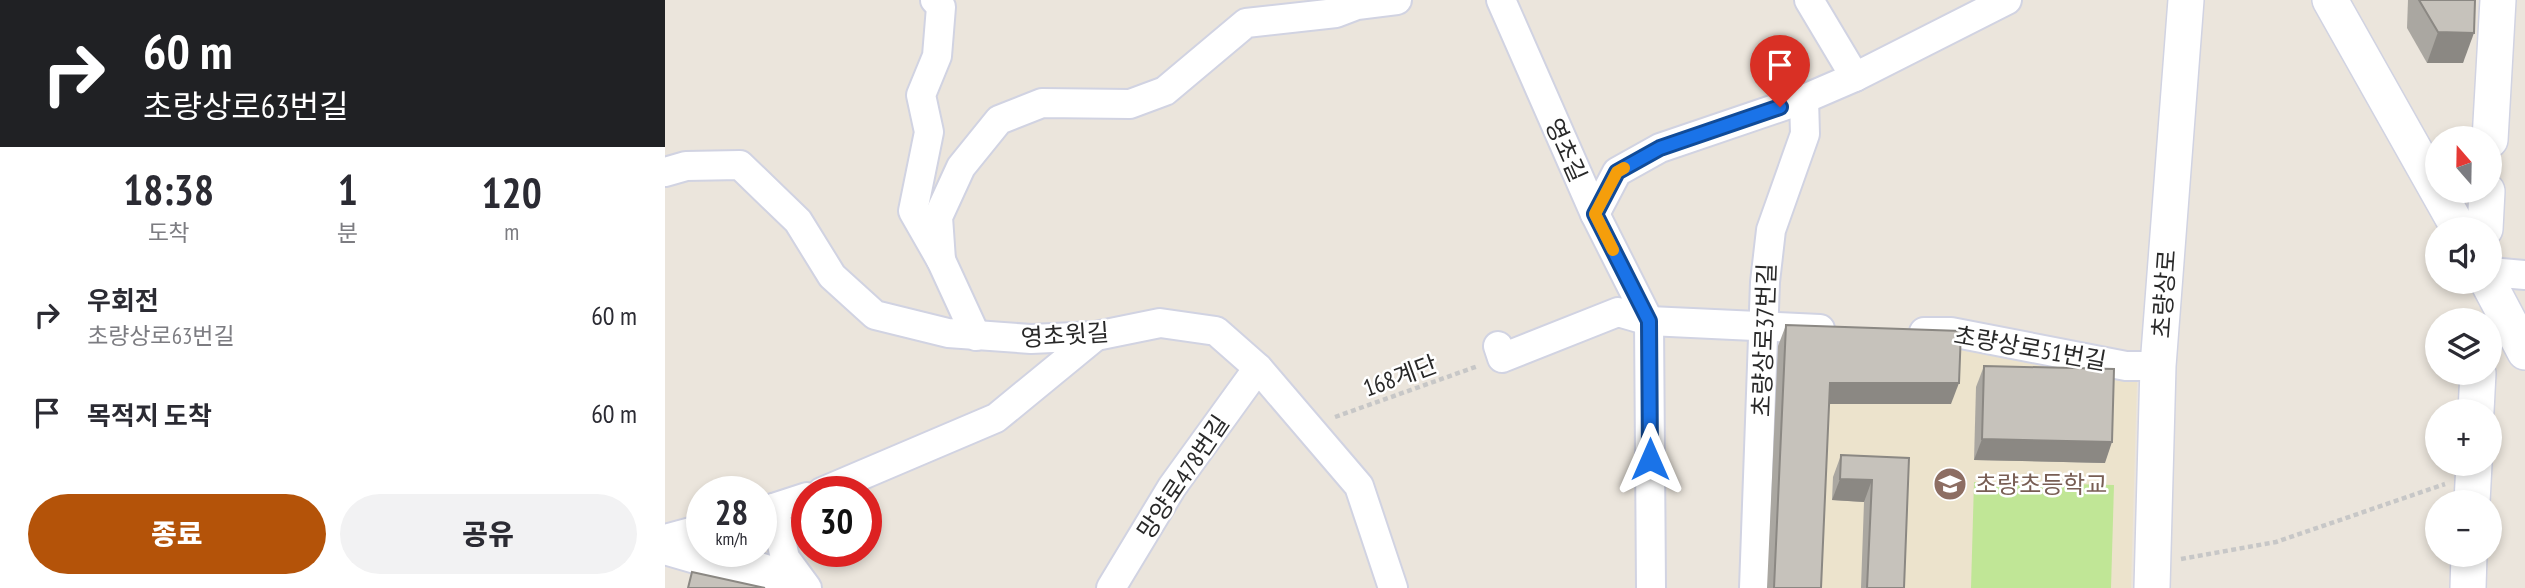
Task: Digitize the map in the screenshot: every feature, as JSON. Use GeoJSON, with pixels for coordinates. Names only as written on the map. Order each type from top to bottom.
{"type":"FeatureCollection","features":[{"type":"Feature","properties":{"kind":"main road"},"geometry":{"type":"LineString","coordinates":[[665,545],[765,574],[795,588]]}},
{"type":"Feature","properties":{"kind":"street"},"geometry":{"type":"LineString","coordinates":[[935,0],[941,7],[937,56],[921,95],[929,132],[913,211],[941,260],[976,336]]}},
{"type":"Feature","properties":{"kind":"street"},"geometry":{"type":"LineString","coordinates":[[941,260],[938,217],[961,167],[999,120],[1042,103],[1130,104],[1165,91],[1247,23],[1336,13],[1357,5],[1397,0]]}},
{"type":"Feature","properties":{"kind":"street","name":"영초길"},"geometry":{"type":"LineString","coordinates":[[1500,0],[1595,214],[1649,321],[1651,588]]}},
{"type":"Feature","properties":{"kind":"street"},"geometry":{"type":"LineString","coordinates":[[1809,0],[1855,77]]}},
{"type":"Feature","properties":{"kind":"street"},"geometry":{"type":"LineString","coordinates":[[1595,214],[1617,172],[1660,148],[1804,99],[1855,77],[2007,0]]}},
{"type":"Feature","properties":{"kind":"street","name":"초량상로"},"geometry":{"type":"LineString","coordinates":[[2153,576],[2158,366],[2186,0]]}},
{"type":"Feature","properties":{"kind":"street"},"geometry":{"type":"LineString","coordinates":[[2330,0],[2452,217]]}},
{"type":"Feature","properties":{"kind":"street"},"geometry":{"type":"LineString","coordinates":[[2491,126],[2498,0]]}},
{"type":"Feature","properties":{"kind":"street","name":"초량상로37번길"},"geometry":{"type":"LineString","coordinates":[[1754,588],[1765,282],[1770,230],[1805,134],[1804,99]]}},
{"type":"Feature","properties":{"kind":"street","name":"영초윗길"},"geometry":{"type":"LineString","coordinates":[[665,172],[686,166],[740,165],[798,221],[832,276],[875,315],[948,333],[1031,339],[1096,336],[1160,323],[1216,331],[1258,368],[1359,486],[1393,588]]}},
{"type":"Feature","properties":{"kind":"street"},"geometry":{"type":"LineString","coordinates":[[2502,273],[2525,275]]}},
{"type":"Feature","properties":{"kind":"street"},"geometry":{"type":"LineString","coordinates":[[2494,294],[2525,352]]}},
{"type":"Feature","properties":{"kind":"street"},"geometry":{"type":"LineString","coordinates":[[1500,352],[1618,312],[1649,321],[1845,330]]}},
{"type":"Feature","properties":{"kind":"street","name":"초량상로51번길"},"geometry":{"type":"LineString","coordinates":[[1898,331],[1951,332],[2126,366],[2158,366]]}},
{"type":"Feature","properties":{"kind":"street"},"geometry":{"type":"LineString","coordinates":[[860,476],[996,418],[1096,336]]}},
{"type":"Feature","properties":{"kind":"street","name":"망양로478번길"},"geometry":{"type":"LineString","coordinates":[[1111,588],[1172,487],[1258,368]]}},
{"type":"Feature","properties":{"kind":"street"},"geometry":{"type":"LineString","coordinates":[[665,539],[686,533]]}},
{"type":"Feature","properties":{"kind":"street"},"geometry":{"type":"LineString","coordinates":[[777,535],[785,558],[807,588]]}},
{"type":"Feature","properties":{"kind":"street"},"geometry":{"type":"LineString","coordinates":[[2468,588],[2469,567]]}},
{"type":"Feature","properties":{"kind":"path","name":"168계단"},"geometry":{"type":"LineString","coordinates":[[1309,427],[1500,352]]}},
{"type":"Feature","properties":{"kind":"path"},"geometry":{"type":"LineString","coordinates":[[2153,576],[2276,542],[2464,483]]}},
{"type":"Feature","properties":{"kind":"shaded area","name":"초량초등학교"},"geometry":{"type":"Polygon","coordinates":[[[1774,341],[1973,346],[2121,375],[2137,381],[2131,588],[1760,588],[1774,341]]]}},
{"type":"Feature","properties":{"kind":"green space"},"geometry":{"type":"Polygon","coordinates":[[[1974,482],[2114,485],[2111,588],[1971,588],[1974,482]]]}},
{"type":"Feature","properties":{"kind":"building"},"geometry":{"type":"Polygon","coordinates":[[[2419,0],[2475,0],[2474,33],[2438,32],[2419,0]]]}},
{"type":"Feature","properties":{"kind":"building"},"geometry":{"type":"Polygon","coordinates":[[[1786,325],[1961,331],[1959,383],[1830,383],[1821,588],[1774,588],[1786,325]]]}},
{"type":"Feature","properties":{"kind":"building"},"geometry":{"type":"Polygon","coordinates":[[[1984,366],[2114,369],[2112,442],[1982,439],[1984,366]]]}},
{"type":"Feature","properties":{"kind":"building"},"geometry":{"type":"Polygon","coordinates":[[[1841,455],[1909,458],[1904,588],[1867,588],[1872,480],[1840,479],[1841,455]]]}},
{"type":"Feature","properties":{"kind":"building"},"geometry":{"type":"Polygon","coordinates":[[[692,572],[765,588],[688,588],[692,572]]]}},
{"type":"Feature","properties":{"kind":"slow traffic"},"geometry":{"type":"LineString","coordinates":[[1613,250],[1595,214],[1617,172],[1624,168]]}},
{"type":"Feature","properties":{"kind":"place","name":"초량초등학교"},"geometry":{"type":"Point","coordinates":[1950,484]}},
{"type":"Feature","properties":{"kind":"route"},"geometry":{"type":"LineString","coordinates":[[1650,459],[1649,321],[1595,214],[1617,172],[1660,148],[1780,107]]}}]}
